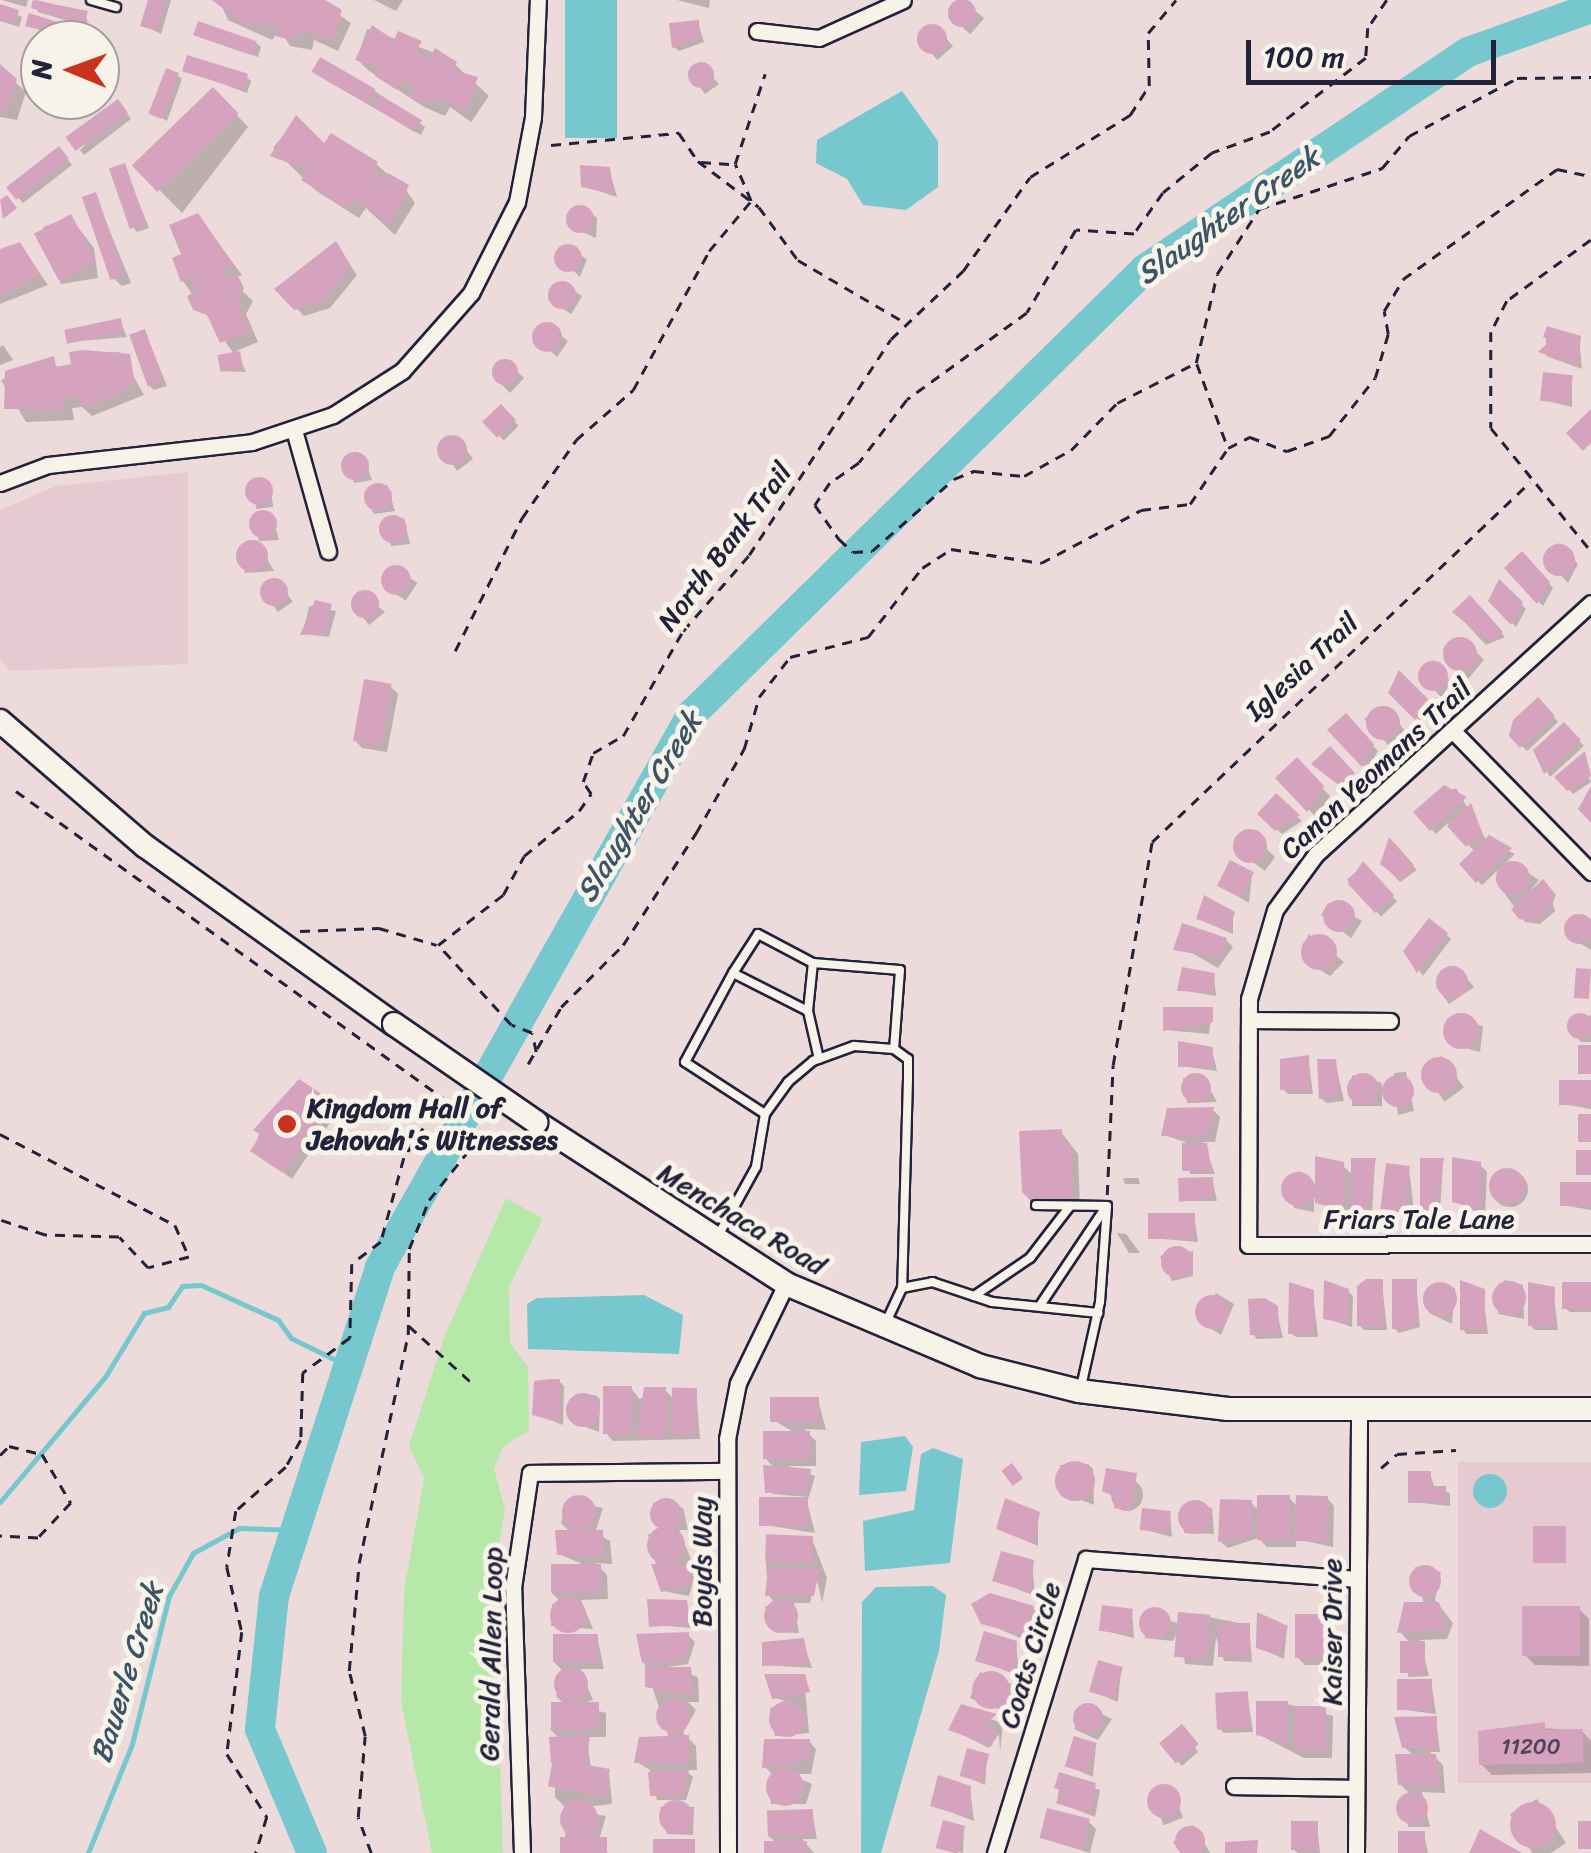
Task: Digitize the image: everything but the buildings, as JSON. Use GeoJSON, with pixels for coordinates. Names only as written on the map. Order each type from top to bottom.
{"type":"FeatureCollection","features":[{"type":"Feature","properties":{"kind":"main road","name":"Menchaca Road"},"geometry":{"type":"LineString","coordinates":[[0,721],[261,933],[714,1242],[786,1284],[882,1330],[1079,1391],[1228,1410],[1591,1409]]}},
{"type":"Feature","properties":{"kind":"street"},"geometry":{"type":"LineString","coordinates":[[0,482],[48,465],[234,446],[294,430],[402,370],[490,262],[530,144],[538,0]]}},
{"type":"Feature","properties":{"kind":"street"},"geometry":{"type":"LineString","coordinates":[[757,32],[833,35],[904,0]]}},
{"type":"Feature","properties":{"kind":"street"},"geometry":{"type":"LineString","coordinates":[[294,430],[328,551]]}},
{"type":"Feature","properties":{"kind":"street","name":"Canon Yeomans Trail"},"geometry":{"type":"LineString","coordinates":[[1248,1245],[1248,1020],[1257,954],[1287,890],[1452,730],[1591,603]]}},
{"type":"Feature","properties":{"kind":"street"},"geometry":{"type":"LineString","coordinates":[[1452,730],[1591,872]]}},
{"type":"Feature","properties":{"kind":"street"},"geometry":{"type":"LineString","coordinates":[[1248,1020],[1390,1021]]}},
{"type":"Feature","properties":{"kind":"street","name":"Friars Tale Lane"},"geometry":{"type":"LineString","coordinates":[[1248,1245],[1591,1244]]}},
{"type":"Feature","properties":{"kind":"street","name":"Boyds Way"},"geometry":{"type":"LineString","coordinates":[[728,1853],[726,1471],[732,1401],[786,1284]]}},
{"type":"Feature","properties":{"kind":"street","name":"Kaiser Drive"},"geometry":{"type":"LineString","coordinates":[[1356,1853],[1359,1412]]}},
{"type":"Feature","properties":{"kind":"street","name":"Gerald Allen Loop"},"geometry":{"type":"LineString","coordinates":[[522,1853],[513,1588],[530,1473],[726,1471]]}},
{"type":"Feature","properties":{"kind":"street","name":"Coats Circle"},"geometry":{"type":"LineString","coordinates":[[994,1853],[1086,1559],[1356,1578]]}},
{"type":"Feature","properties":{"kind":"street"},"geometry":{"type":"LineString","coordinates":[[1234,1786],[1356,1788]]}},
{"type":"Feature","properties":{"kind":"lane"},"geometry":{"type":"LineString","coordinates":[[91,0],[116,7]]}},
{"type":"Feature","properties":{"kind":"lane"},"geometry":{"type":"LineString","coordinates":[[764,1114],[685,1062],[758,934],[813,963],[900,970],[894,1048]]}},
{"type":"Feature","properties":{"kind":"lane"},"geometry":{"type":"LineString","coordinates":[[813,963],[808,1010],[819,1058]]}},
{"type":"Feature","properties":{"kind":"lane"},"geometry":{"type":"LineString","coordinates":[[733,973],[808,1010]]}},
{"type":"Feature","properties":{"kind":"lane"},"geometry":{"type":"LineString","coordinates":[[714,1242],[756,1167],[764,1114],[819,1058],[854,1046],[894,1048],[908,1059],[902,1288],[882,1330]]}},
{"type":"Feature","properties":{"kind":"lane"},"geometry":{"type":"LineString","coordinates":[[1036,1205],[1107,1206]]}},
{"type":"Feature","properties":{"kind":"lane"},"geometry":{"type":"LineString","coordinates":[[974,1296],[1030,1258],[1070,1206]]}},
{"type":"Feature","properties":{"kind":"lane"},"geometry":{"type":"LineString","coordinates":[[1041,1304],[1107,1206]]}},
{"type":"Feature","properties":{"kind":"lane"},"geometry":{"type":"LineString","coordinates":[[1079,1391],[1098,1313],[1107,1206]]}},
{"type":"Feature","properties":{"kind":"lane"},"geometry":{"type":"LineString","coordinates":[[902,1288],[932,1282],[974,1296],[1098,1313]]}},
{"type":"Feature","properties":{"kind":"path","name":"North Bank Trail"},"geometry":{"type":"LineString","coordinates":[[438,945],[503,896],[524,856],[579,811],[591,794],[583,782],[593,752],[623,736],[683,631],[749,556],[907,324],[963,270],[1030,178],[1130,114],[1149,86],[1148,33],[1176,0]]}},
{"type":"Feature","properties":{"kind":"path"},"geometry":{"type":"LineString","coordinates":[[1196,362],[1117,403],[1071,450],[1024,476],[974,470],[954,479],[872,552],[852,552],[815,505],[908,400],[1028,312],[1076,230],[1134,234],[1163,193],[1212,153],[1270,132],[1366,58],[1368,28],[1387,0]]}},
{"type":"Feature","properties":{"kind":"path"},"geometry":{"type":"LineString","coordinates":[[750,201],[735,164],[765,74]]}},
{"type":"Feature","properties":{"kind":"path"},"geometry":{"type":"LineString","coordinates":[[1228,448],[1196,362],[1217,274],[1260,209],[1382,168],[1409,136],[1517,78],[1591,77]]}},
{"type":"Feature","properties":{"kind":"path"},"geometry":{"type":"LineString","coordinates":[[551,145],[614,145],[661,130],[680,133],[698,161],[750,201],[798,260],[907,324]]}},
{"type":"Feature","properties":{"kind":"path"},"geometry":{"type":"LineString","coordinates":[[698,161],[735,164]]}},
{"type":"Feature","properties":{"kind":"path"},"geometry":{"type":"LineString","coordinates":[[528,1064],[561,1007],[623,945],[696,833],[744,749],[759,697],[790,656],[868,637],[922,568],[951,549],[1041,563],[1142,510],[1190,504],[1228,448],[1250,437],[1287,451],[1329,436],[1375,378],[1388,334],[1384,311],[1403,279],[1558,169],[1591,176]]}},
{"type":"Feature","properties":{"kind":"path"},"geometry":{"type":"LineString","coordinates":[[454,651],[522,518],[576,440],[633,390],[709,251],[750,201]]}},
{"type":"Feature","properties":{"kind":"path"},"geometry":{"type":"LineString","coordinates":[[1591,240],[1507,301],[1491,332],[1491,428],[1530,482],[1591,551]]}},
{"type":"Feature","properties":{"kind":"path","name":"Iglesia Trail"},"geometry":{"type":"LineString","coordinates":[[1107,1206],[1113,1064],[1152,842],[1530,482]]}},
{"type":"Feature","properties":{"kind":"path"},"geometry":{"type":"LineString","coordinates":[[16,792],[444,1098],[404,1158],[381,1242],[352,1264],[350,1338],[303,1373],[301,1440],[286,1467],[236,1511],[227,1567],[242,1632],[227,1754],[267,1817],[256,1853]]}},
{"type":"Feature","properties":{"kind":"path"},"geometry":{"type":"LineString","coordinates":[[261,933],[350,925],[438,945],[511,1024],[532,1033],[536,1054]]}},
{"type":"Feature","properties":{"kind":"path"},"geometry":{"type":"LineString","coordinates":[[0,1134],[174,1225],[190,1257],[148,1268],[119,1238],[45,1235],[0,1220]]}},
{"type":"Feature","properties":{"kind":"path"},"geometry":{"type":"LineString","coordinates":[[370,1853],[358,1817],[365,1736],[349,1670],[376,1456],[408,1325],[409,1250],[456,1168],[481,1135]]}},
{"type":"Feature","properties":{"kind":"path"},"geometry":{"type":"LineString","coordinates":[[408,1325],[470,1382]]}},
{"type":"Feature","properties":{"kind":"path"},"geometry":{"type":"LineString","coordinates":[[0,1455],[9,1446],[42,1454],[70,1503],[38,1538],[0,1536]]}},
{"type":"Feature","properties":{"kind":"path"},"geometry":{"type":"LineString","coordinates":[[1381,1468],[1397,1454],[1456,1450]]}},
{"type":"Feature","properties":{"kind":"shaded area"},"geometry":{"type":"Polygon","coordinates":[[[188,472],[188,664],[10,671],[0,659],[0,510],[56,486],[188,472]]]}},
{"type":"Feature","properties":{"kind":"shaded area"},"geometry":{"type":"Polygon","coordinates":[[[1458,1462],[1591,1462],[1591,1783],[1458,1783],[1458,1462]]]}},
{"type":"Feature","properties":{"kind":"green space"},"geometry":{"type":"Polygon","coordinates":[[[506,1198],[543,1219],[509,1287],[510,1343],[528,1367],[529,1430],[503,1447],[494,1469],[505,1509],[494,1574],[503,1853],[432,1853],[401,1702],[404,1591],[424,1478],[409,1446],[445,1335],[506,1198]]]}},
{"type":"Feature","properties":{"kind":"water"},"geometry":{"type":"Polygon","coordinates":[[[565,0],[617,0],[617,138],[565,138],[565,0]]]}},
{"type":"Feature","properties":{"kind":"water"},"geometry":{"type":"Polygon","coordinates":[[[902,91],[938,141],[938,187],[906,210],[863,205],[847,179],[816,163],[817,140],[902,91]]]}},
{"type":"Feature","properties":{"kind":"water"},"geometry":{"type":"Polygon","coordinates":[[[644,1295],[683,1315],[679,1354],[528,1349],[527,1304],[537,1298],[644,1295]]]}},
{"type":"Feature","properties":{"kind":"water"},"geometry":{"type":"Polygon","coordinates":[[[905,1436],[913,1447],[906,1491],[859,1495],[861,1442],[905,1436]]]}},
{"type":"Feature","properties":{"kind":"water"},"geometry":{"type":"Polygon","coordinates":[[[933,1448],[963,1459],[950,1563],[865,1571],[863,1521],[914,1510],[921,1454],[933,1448]]]}},
{"type":"Feature","properties":{"kind":"water"},"geometry":{"type":"Polygon","coordinates":[[[1490,1474],[1502,1479],[1507,1491],[1502,1503],[1490,1508],[1478,1503],[1473,1491],[1478,1479],[1490,1474]]]}},
{"type":"Feature","properties":{"kind":"water"},"geometry":{"type":"Polygon","coordinates":[[[933,1586],[946,1595],[939,1651],[881,1853],[861,1853],[862,1602],[876,1587],[933,1586]]]}},
{"type":"Feature","properties":{"kind":"waterway","name":"Slaughter Creek"},"geometry":{"type":"LineString","coordinates":[[312,1853],[260,1729],[274,1596],[380,1267],[692,714],[1145,269],[1468,52],[1591,8]]}},
{"type":"Feature","properties":{"kind":"waterway"},"geometry":{"type":"LineString","coordinates":[[0,1502],[105,1377],[144,1313],[168,1307],[182,1286],[201,1285],[278,1320],[291,1338],[348,1366]]}},
{"type":"Feature","properties":{"kind":"waterway","name":"Bauerle Creek"},"geometry":{"type":"LineString","coordinates":[[88,1853],[132,1744],[169,1596],[193,1553],[239,1528],[296,1530]]}},
{"type":"Feature","properties":{"kind":"place","name":"Kingdom Hall of Jehovah's Witnesses"},"geometry":{"type":"Point","coordinates":[287,1124]}}]}
